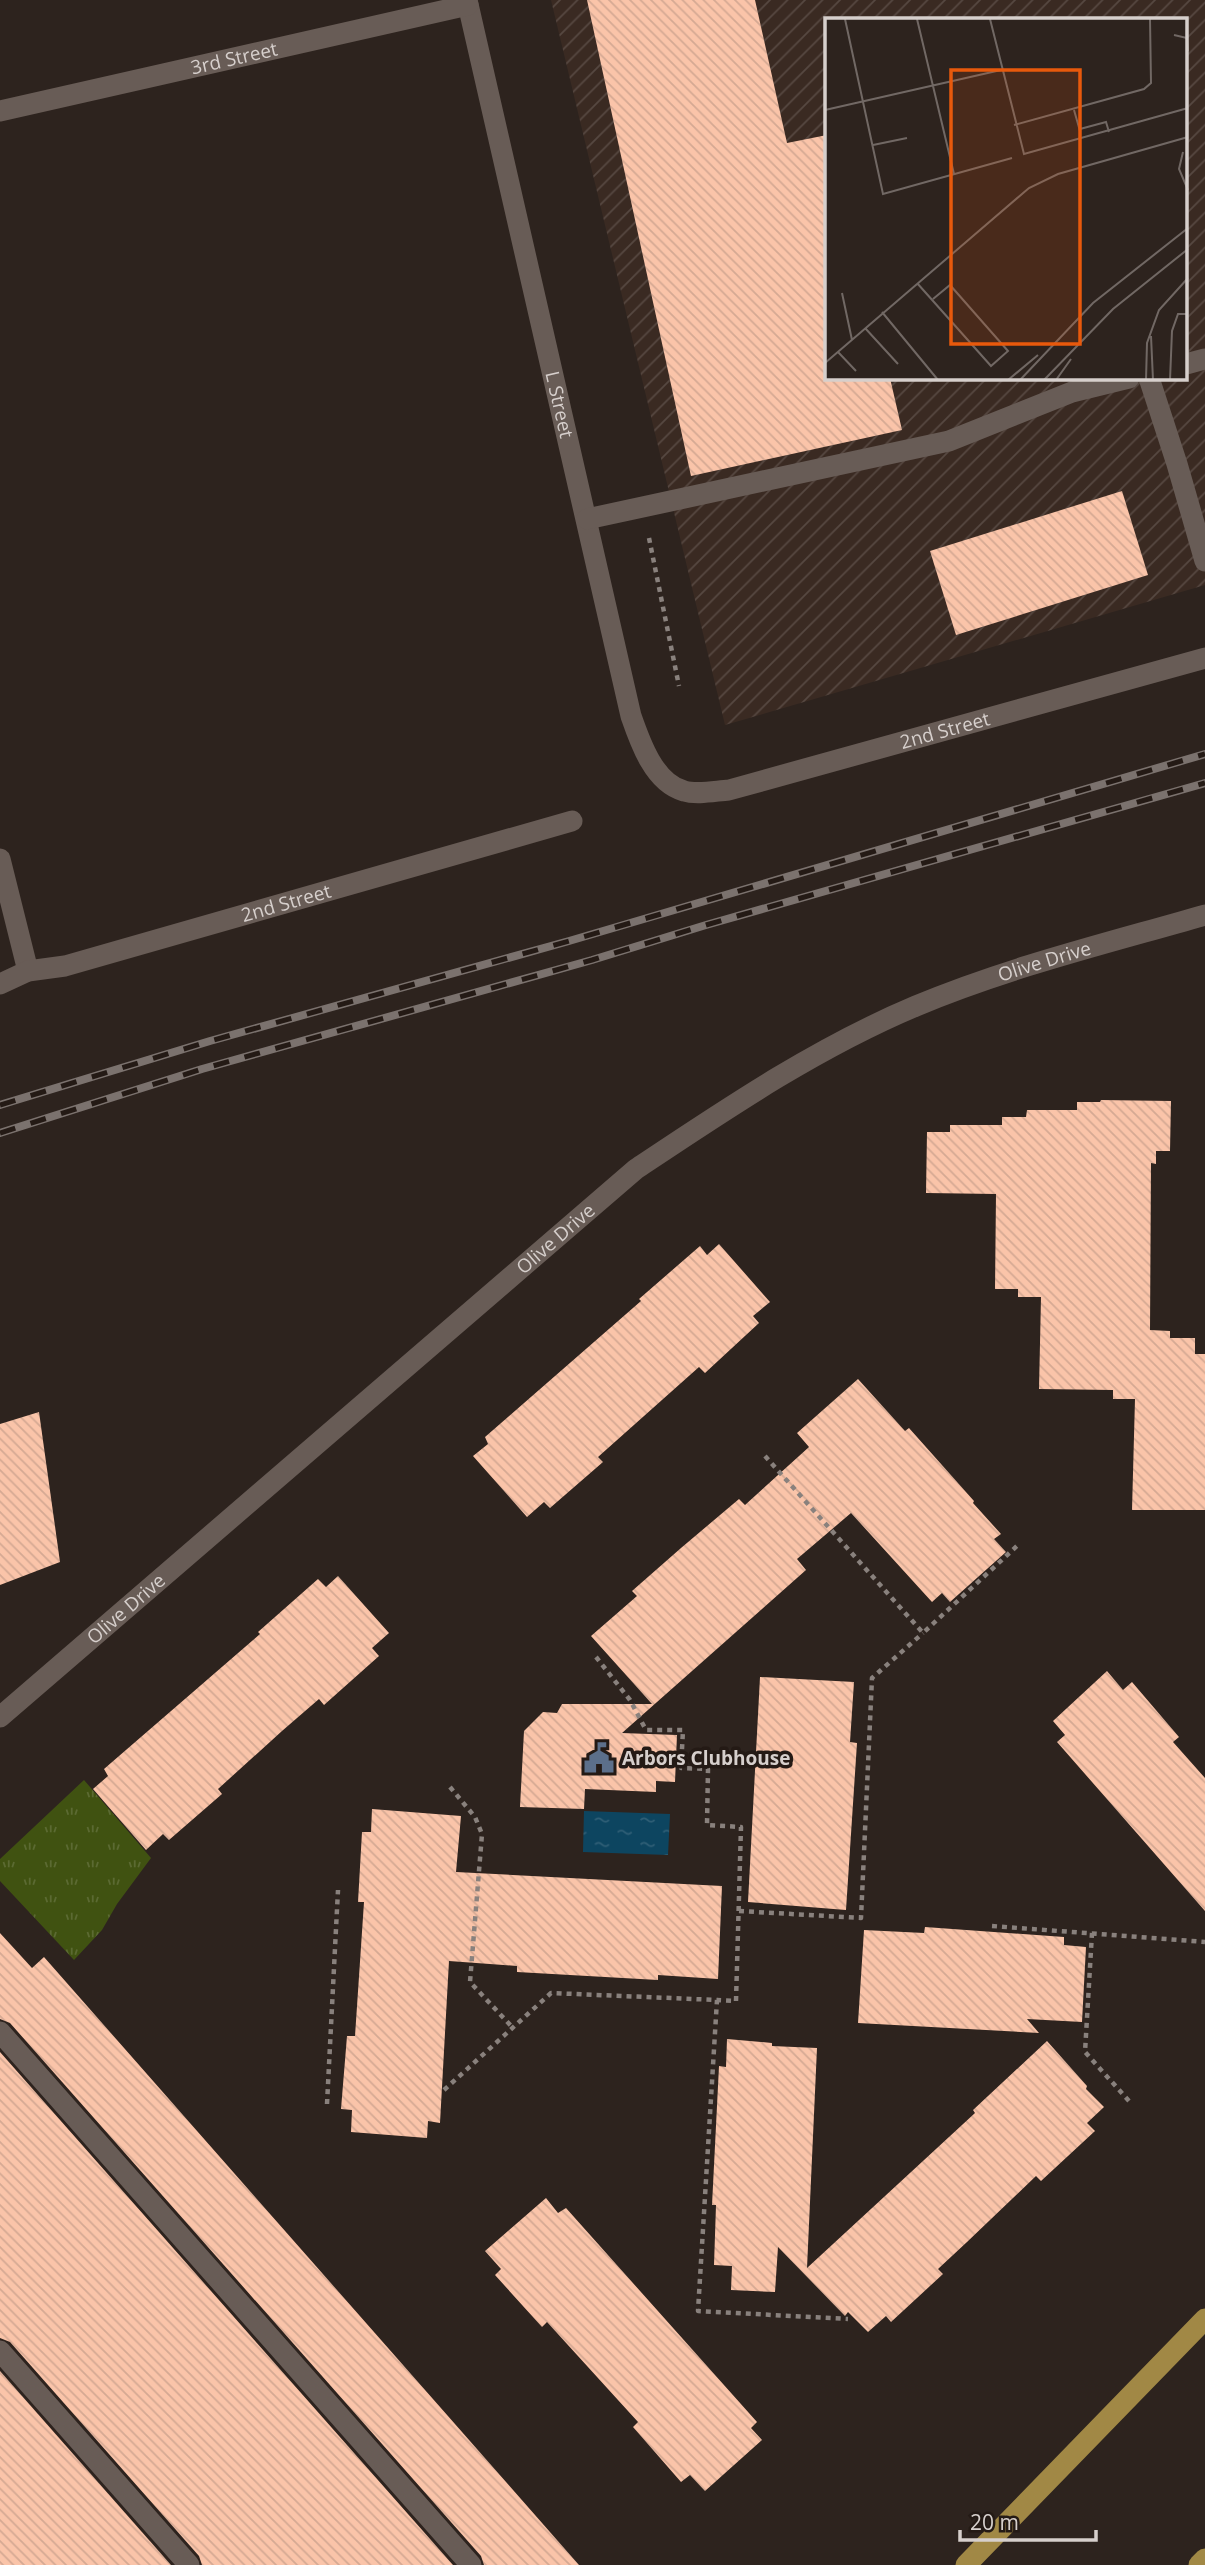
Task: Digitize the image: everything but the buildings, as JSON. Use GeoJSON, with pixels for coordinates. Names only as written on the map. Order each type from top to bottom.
{"type":"FeatureCollection","features":[{"type":"Feature","properties":{"kind":"highway"},"geometry":{"type":"LineString","coordinates":[[966,2565],[1205,2319]]}},
{"type":"Feature","properties":{"kind":"highway"},"geometry":{"type":"LineString","coordinates":[[1199,2565],[1205,2558]]}},
{"type":"Feature","properties":{"kind":"street","name":"3rd Street"},"geometry":{"type":"LineString","coordinates":[[0,111],[468,2]]}},
{"type":"Feature","properties":{"kind":"street","name":"L Street"},"geometry":{"type":"LineString","coordinates":[[468,2],[631,716],[640,741],[658,772],[684,791]]}},
{"type":"Feature","properties":{"kind":"street"},"geometry":{"type":"LineString","coordinates":[[1188,363],[1205,359]]}},
{"type":"Feature","properties":{"kind":"street"},"geometry":{"type":"LineString","coordinates":[[587,519],[949,441],[1072,392],[1121,380]]}},
{"type":"Feature","properties":{"kind":"street"},"geometry":{"type":"LineString","coordinates":[[1150,380],[1205,557]]}},
{"type":"Feature","properties":{"kind":"street","name":"2nd Street"},"geometry":{"type":"LineString","coordinates":[[684,791],[729,790],[1205,658]]}},
{"type":"Feature","properties":{"kind":"street","name":"2nd Street"},"geometry":{"type":"LineString","coordinates":[[0,984],[28,971],[65,966],[572,821]]}},
{"type":"Feature","properties":{"kind":"street"},"geometry":{"type":"LineString","coordinates":[[0,859],[28,971]]}},
{"type":"Feature","properties":{"kind":"street","name":"Olive Drive"},"geometry":{"type":"LineString","coordinates":[[0,1717],[636,1169],[722,1112],[819,1054],[915,1006],[1006,972],[1205,915]]}},
{"type":"Feature","properties":{"kind":"street"},"geometry":{"type":"LineString","coordinates":[[0,2032],[471,2565]]}},
{"type":"Feature","properties":{"kind":"street"},"geometry":{"type":"LineString","coordinates":[[0,2351],[189,2565]]}},
{"type":"Feature","properties":{"kind":"path"},"geometry":{"type":"LineString","coordinates":[[638,508],[648,533],[680,686]]}},
{"type":"Feature","properties":{"kind":"path"},"geometry":{"type":"LineString","coordinates":[[765,1456],[923,1633]]}},
{"type":"Feature","properties":{"kind":"path"},"geometry":{"type":"LineString","coordinates":[[739,1911],[861,1918],[872,1678],[1018,1545]]}},
{"type":"Feature","properties":{"kind":"path"},"geometry":{"type":"LineString","coordinates":[[444,2090],[551,1993],[736,2001],[741,1827],[707,1825],[708,1769],[681,1768],[683,1730],[646,1730],[630,1700],[596,1657]]}},
{"type":"Feature","properties":{"kind":"path"},"geometry":{"type":"LineString","coordinates":[[450,1787],[475,1817],[482,1834],[470,1982],[513,2028]]}},
{"type":"Feature","properties":{"kind":"path"},"geometry":{"type":"LineString","coordinates":[[327,2104],[338,1890]]}},
{"type":"Feature","properties":{"kind":"path"},"geometry":{"type":"LineString","coordinates":[[992,1926],[1205,1942]]}},
{"type":"Feature","properties":{"kind":"path"},"geometry":{"type":"LineString","coordinates":[[1092,1933],[1085,2052],[1129,2101]]}},
{"type":"Feature","properties":{"kind":"path"},"geometry":{"type":"LineString","coordinates":[[717,2000],[698,2311],[848,2319]]}},
{"type":"Feature","properties":{"kind":"shaded area"},"geometry":{"type":"Polygon","coordinates":[[[551,0],[1205,0],[1205,585],[725,725],[551,0]]]}},
{"type":"Feature","properties":{"kind":"green space"},"geometry":{"type":"Polygon","coordinates":[[[84,1780],[151,1858],[117,1904],[102,1930],[74,1960],[0,1881],[0,1859],[84,1780]]]}},
{"type":"Feature","properties":{"kind":"water"},"geometry":{"type":"Polygon","coordinates":[[[584,1811],[670,1814],[668,1855],[583,1852],[584,1811]]]}},
{"type":"Feature","properties":{"kind":"railway"},"geometry":{"type":"LineString","coordinates":[[0,1105],[210,1041],[569,941],[1205,754]]}},
{"type":"Feature","properties":{"kind":"railway"},"geometry":{"type":"LineString","coordinates":[[0,1133],[202,1069],[592,960],[1205,783]]}},
{"type":"Feature","properties":{"kind":"place","name":"Arbors Clubhouse"},"geometry":{"type":"Point","coordinates":[599,1758]}}]}
